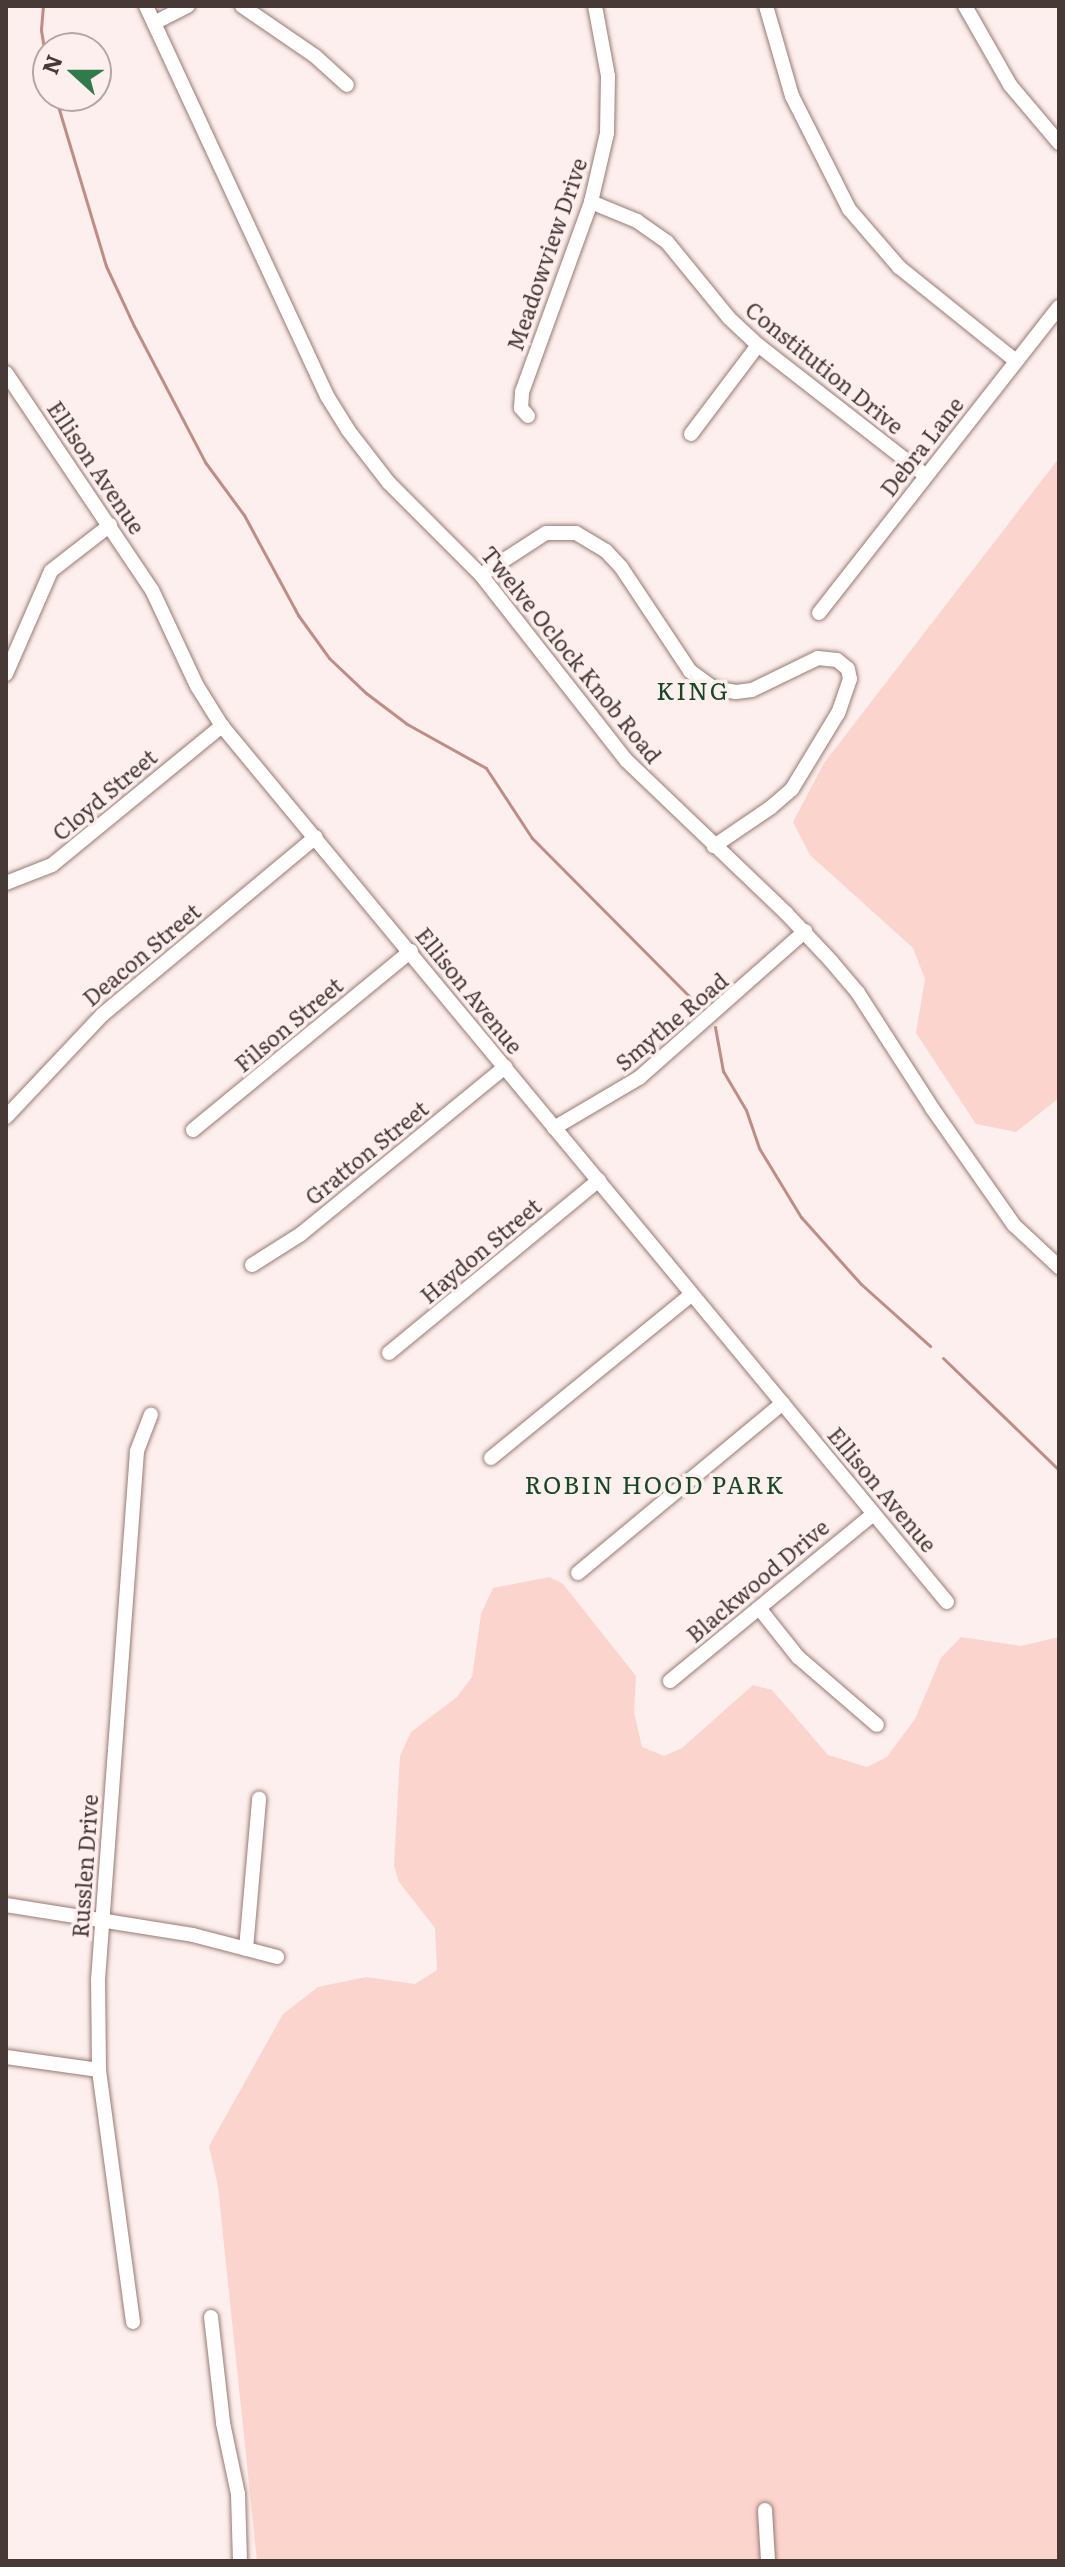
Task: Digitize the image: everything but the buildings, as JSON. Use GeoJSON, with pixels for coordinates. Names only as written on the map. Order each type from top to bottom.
{"type":"FeatureCollection","features":[{"type":"Feature","properties":{"kind":"street","name":"Twelve Oclock Knob Road"},"geometry":{"type":"LineString","coordinates":[[146,6],[327,396],[348,430],[389,483],[481,575],[609,741],[805,931],[858,993],[932,1108],[1014,1225],[1059,1267]]}},
{"type":"Feature","properties":{"kind":"street"},"geometry":{"type":"LineString","coordinates":[[154,23],[188,6]]}},
{"type":"Feature","properties":{"kind":"street"},"geometry":{"type":"LineString","coordinates":[[242,6],[315,56],[347,85]]}},
{"type":"Feature","properties":{"kind":"street","name":"Meadowview Drive"},"geometry":{"type":"LineString","coordinates":[[528,416],[521,408],[522,392],[591,202],[602,161],[609,104],[605,51],[595,6]]}},
{"type":"Feature","properties":{"kind":"street"},"geometry":{"type":"LineString","coordinates":[[766,6],[782,68],[800,114],[829,174],[857,219],[899,267],[1016,361]]}},
{"type":"Feature","properties":{"kind":"street"},"geometry":{"type":"LineString","coordinates":[[965,6],[1010,85],[1059,143]]}},
{"type":"Feature","properties":{"kind":"street","name":"Constitution Drive"},"geometry":{"type":"LineString","coordinates":[[591,202],[637,221],[667,242],[729,318],[758,345],[925,475]]}},
{"type":"Feature","properties":{"kind":"street","name":"Debra Lane"},"geometry":{"type":"LineString","coordinates":[[819,613],[1059,307]]}},
{"type":"Feature","properties":{"kind":"street"},"geometry":{"type":"LineString","coordinates":[[691,434],[758,345]]}},
{"type":"Feature","properties":{"kind":"street","name":"Ellison Avenue"},"geometry":{"type":"LineString","coordinates":[[8,381],[152,590],[197,686],[222,726],[947,1602]]}},
{"type":"Feature","properties":{"kind":"street"},"geometry":{"type":"LineString","coordinates":[[6,674],[51,571],[110,525]]}},
{"type":"Feature","properties":{"kind":"street"},"geometry":{"type":"LineString","coordinates":[[481,575],[546,533],[576,533],[606,551],[621,567],[690,671],[713,688],[736,692],[752,690],[818,658],[837,660],[848,669],[850,679],[838,713],[792,789],[714,846]]}},
{"type":"Feature","properties":{"kind":"street","name":"Cloyd Street"},"geometry":{"type":"LineString","coordinates":[[6,883],[34,874],[58,860],[222,726]]}},
{"type":"Feature","properties":{"kind":"street","name":"Deacon Street"},"geometry":{"type":"LineString","coordinates":[[6,1117],[102,1015],[316,837]]}},
{"type":"Feature","properties":{"kind":"street","name":"Smythe Road"},"geometry":{"type":"LineString","coordinates":[[554,1128],[639,1078],[805,931]]}},
{"type":"Feature","properties":{"kind":"street","name":"Filson Street"},"geometry":{"type":"LineString","coordinates":[[193,1130],[411,951]]}},
{"type":"Feature","properties":{"kind":"street","name":"Gratton Street"},"geometry":{"type":"LineString","coordinates":[[252,1265],[301,1234],[505,1067]]}},
{"type":"Feature","properties":{"kind":"street","name":"Haydon Street"},"geometry":{"type":"LineString","coordinates":[[389,1353],[599,1180]]}},
{"type":"Feature","properties":{"kind":"street"},"geometry":{"type":"LineString","coordinates":[[1059,1267],[1059,1283]]}},
{"type":"Feature","properties":{"kind":"street"},"geometry":{"type":"LineString","coordinates":[[491,1458],[691,1295]]}},
{"type":"Feature","properties":{"kind":"street"},"geometry":{"type":"LineString","coordinates":[[578,1573],[783,1403]]}},
{"type":"Feature","properties":{"kind":"street","name":"Russlen Drive"},"geometry":{"type":"LineString","coordinates":[[133,2322],[99,2070],[98,1980],[137,1451],[151,1415]]}},
{"type":"Feature","properties":{"kind":"street","name":"Blackwood Drive"},"geometry":{"type":"LineString","coordinates":[[670,1681],[873,1514]]}},
{"type":"Feature","properties":{"kind":"street"},"geometry":{"type":"LineString","coordinates":[[759,1608],[798,1657],[877,1725]]}},
{"type":"Feature","properties":{"kind":"street"},"geometry":{"type":"LineString","coordinates":[[246,1949],[259,1799]]}},
{"type":"Feature","properties":{"kind":"street"},"geometry":{"type":"LineString","coordinates":[[6,1905],[193,1935],[277,1957]]}},
{"type":"Feature","properties":{"kind":"street"},"geometry":{"type":"LineString","coordinates":[[6,2057],[99,2070]]}},
{"type":"Feature","properties":{"kind":"street"},"geometry":{"type":"LineString","coordinates":[[211,2317],[223,2423],[238,2494],[240,2561]]}},
{"type":"Feature","properties":{"kind":"street"},"geometry":{"type":"LineString","coordinates":[[765,2510],[768,2561]]}},
{"type":"Feature","properties":{"kind":"shaded area"},"geometry":{"type":"Polygon","coordinates":[[[1059,458],[1059,1098],[1016,1132],[976,1124],[916,1033],[925,979],[913,948],[810,855],[793,822],[824,763],[1059,458]]]}},
{"type":"Feature","properties":{"kind":"shaded area"},"geometry":{"type":"Polygon","coordinates":[[[550,1577],[563,1584],[636,1676],[634,1712],[642,1747],[664,1756],[682,1748],[753,1685],[772,1690],[828,1755],[867,1767],[887,1757],[915,1719],[941,1658],[961,1637],[1021,1646],[1059,1637],[1059,2561],[257,2561],[218,2187],[209,2146],[283,2014],[318,1987],[366,1977],[415,1984],[437,1970],[435,1928],[399,1882],[394,1866],[400,1756],[411,1732],[457,1697],[472,1677],[481,1614],[493,1588],[550,1577]]]}},
{"type":"Feature","properties":{"kind":"waterway"},"geometry":{"type":"LineString","coordinates":[[41,32],[43,6]]}},
{"type":"Feature","properties":{"kind":"waterway"},"geometry":{"type":"LineString","coordinates":[[60,112],[106,266],[134,326],[205,462],[244,515],[298,615],[329,658],[366,693],[407,724],[486,768],[532,838],[701,1008]]}},
{"type":"Feature","properties":{"kind":"waterway"},"geometry":{"type":"LineString","coordinates":[[715,1027],[723,1071],[746,1110],[759,1148],[801,1217],[861,1284],[930,1346]]}},
{"type":"Feature","properties":{"kind":"waterway"},"geometry":{"type":"LineString","coordinates":[[943,1358],[1059,1470]]}},
{"type":"Feature","properties":{"kind":"district","name":"KING"},"geometry":{"type":"Point","coordinates":[693,690]}},
{"type":"Feature","properties":{"kind":"district","name":"ROBIN HOOD PARK"},"geometry":{"type":"Point","coordinates":[655,1484]}}]}
